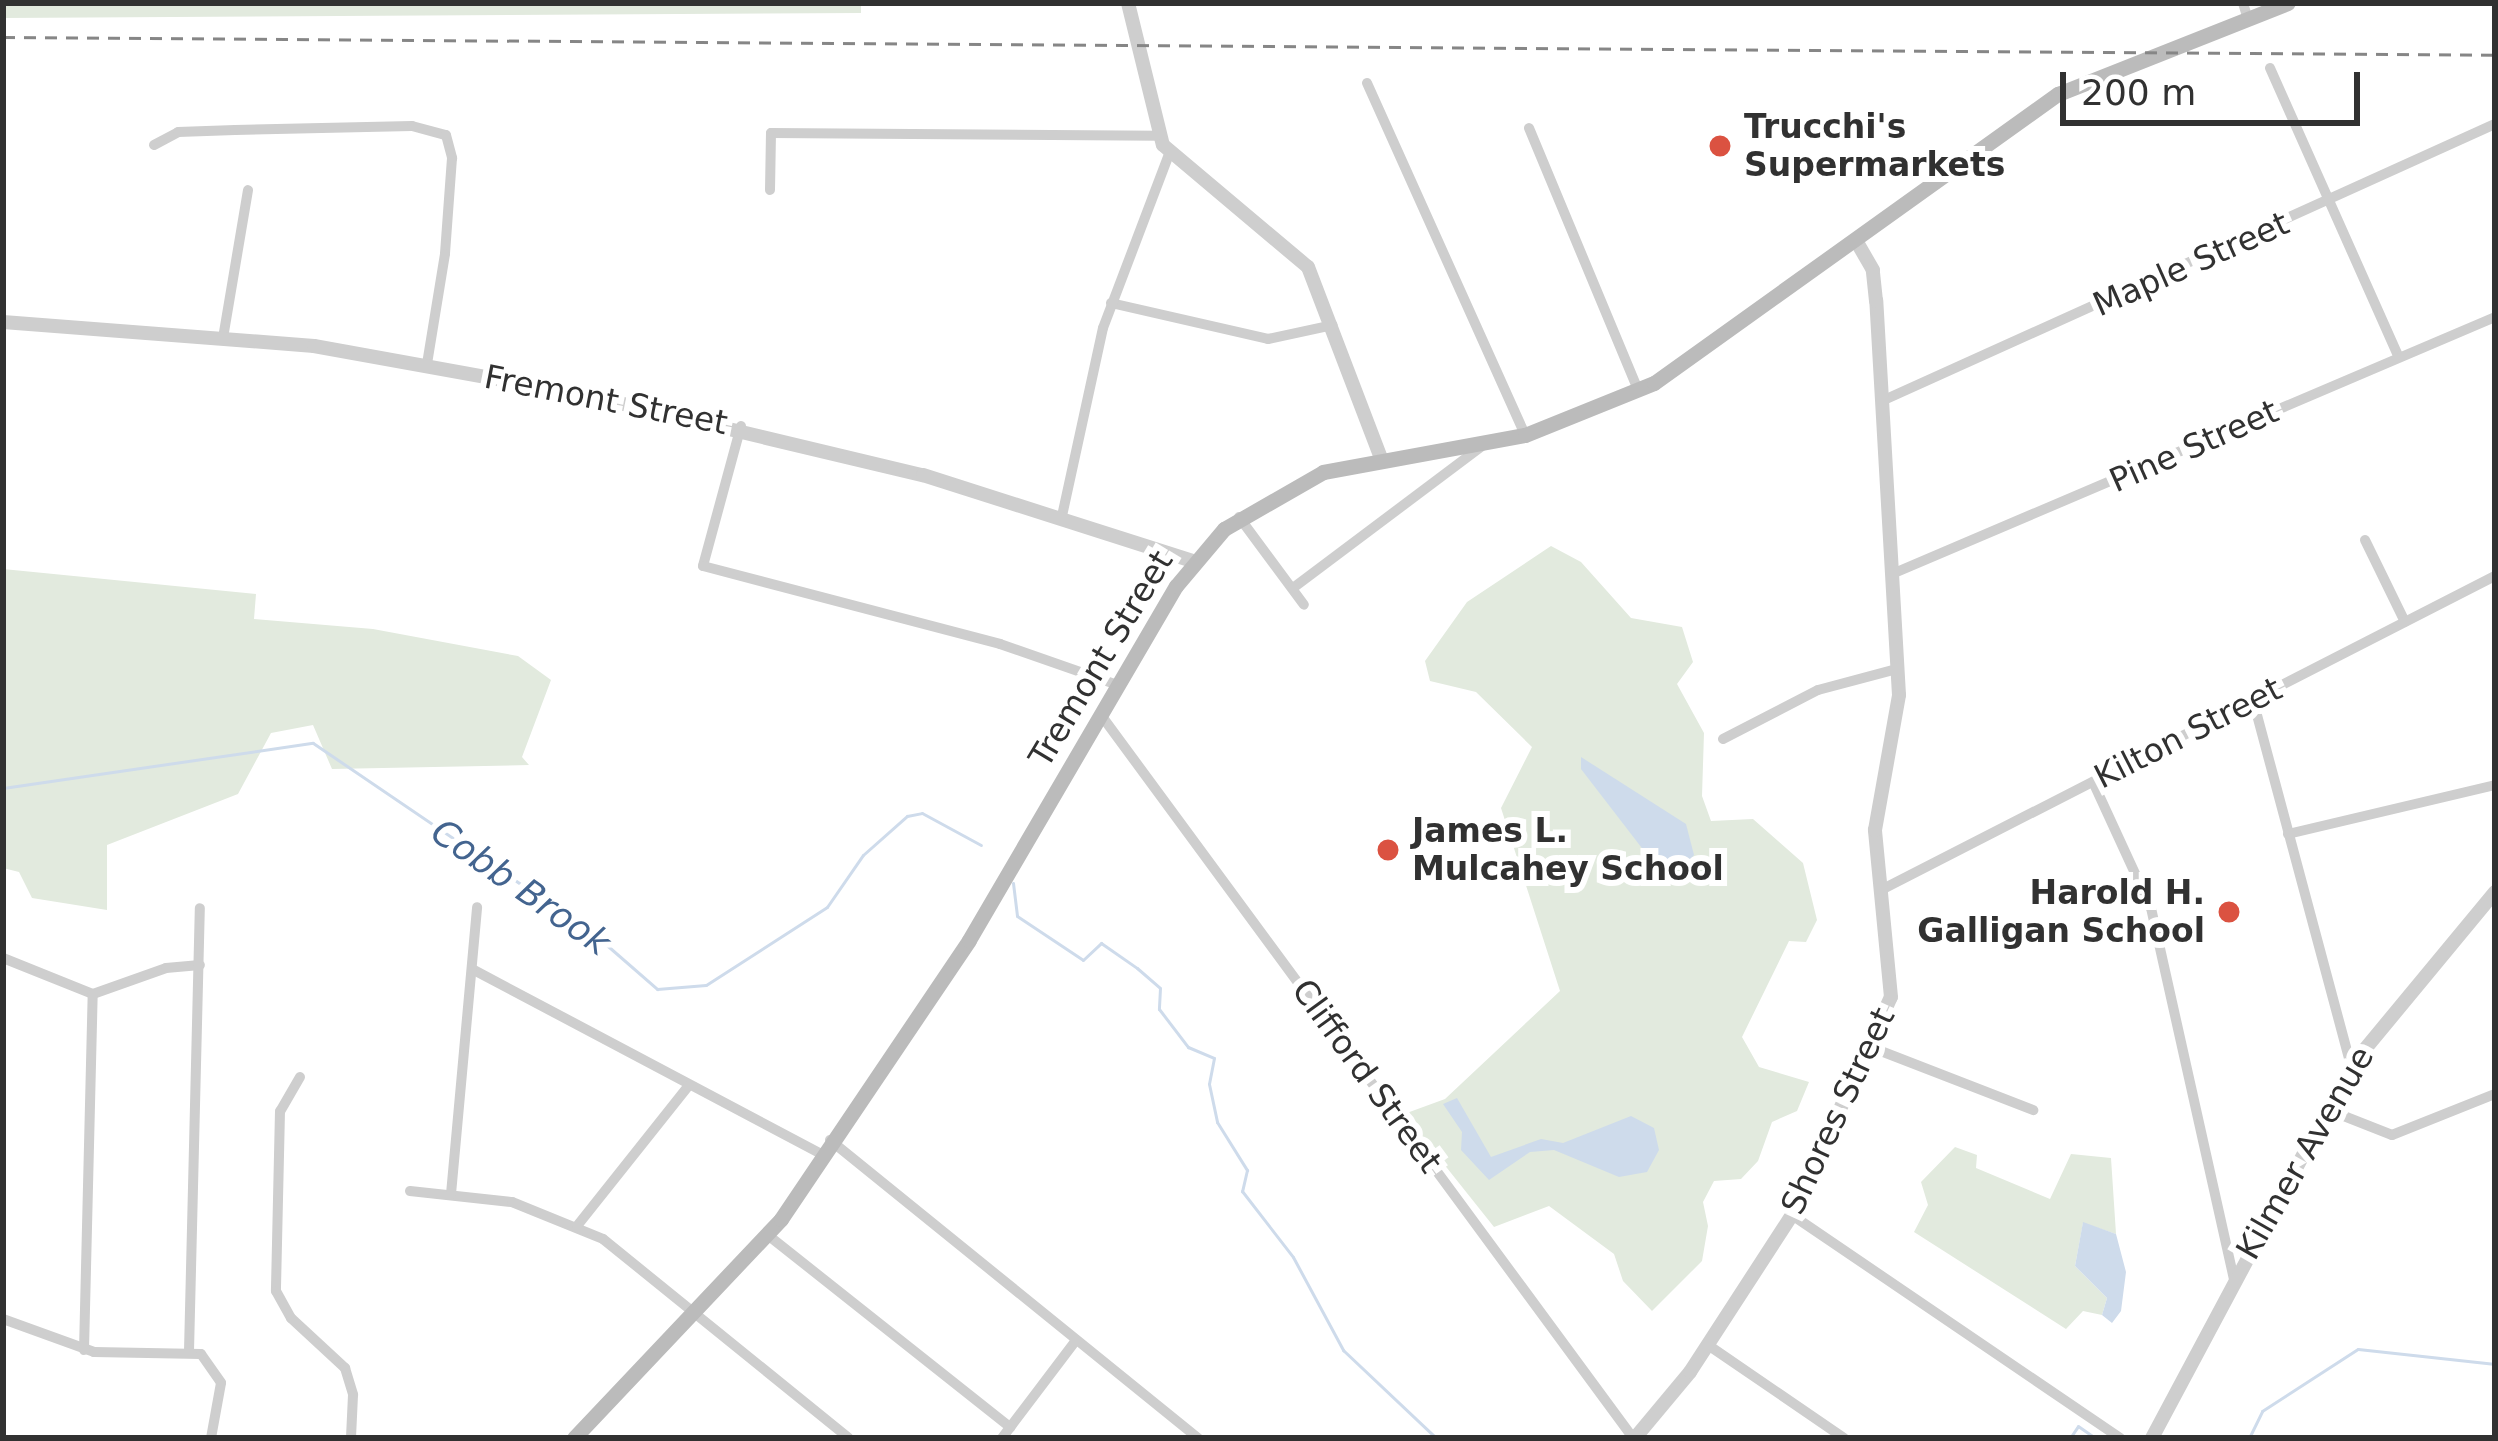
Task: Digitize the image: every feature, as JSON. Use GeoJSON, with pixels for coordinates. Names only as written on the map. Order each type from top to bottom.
{"type":"FeatureCollection","features":[{"type":"Feature","properties":{"kind":"main road","name":"Tremont Street"},"geometry":{"type":"LineString","coordinates":[[574,1438],[769,1236],[825,1147],[970,940],[1193,561],[1239,518],[1323,472],[1525,435],[1638,391],[1712,348],[2058,94],[2245,9],[2288,3]]}},
{"type":"Feature","properties":{"kind":"street"},"geometry":{"type":"LineString","coordinates":[[1128,3],[1159,136],[1169,154],[1296,254],[1336,324],[1382,461]]}},
{"type":"Feature","properties":{"kind":"street"},"geometry":{"type":"LineString","coordinates":[[2270,68],[2398,355]]}},
{"type":"Feature","properties":{"kind":"street"},"geometry":{"type":"LineString","coordinates":[[1367,83],[1525,435]]}},
{"type":"Feature","properties":{"kind":"street","name":"Maple Street"},"geometry":{"type":"LineString","coordinates":[[1884,400],[2330,203],[2465,131],[2495,124]]}},
{"type":"Feature","properties":{"kind":"street"},"geometry":{"type":"LineString","coordinates":[[154,145],[178,132],[235,130],[412,127],[446,135],[452,158],[445,254],[427,364]]}},
{"type":"Feature","properties":{"kind":"street"},"geometry":{"type":"LineString","coordinates":[[1529,128],[1638,391]]}},
{"type":"Feature","properties":{"kind":"street"},"geometry":{"type":"LineString","coordinates":[[770,190],[772,133],[1159,136]]}},
{"type":"Feature","properties":{"kind":"street"},"geometry":{"type":"LineString","coordinates":[[1062,516],[1111,303],[1169,154]]}},
{"type":"Feature","properties":{"kind":"street"},"geometry":{"type":"LineString","coordinates":[[223,338],[248,190]]}},
{"type":"Feature","properties":{"kind":"street","name":"Shores Street"},"geometry":{"type":"LineString","coordinates":[[1634,1438],[1708,1345],[1792,1215],[1873,1048],[1892,991],[1875,820],[1897,720],[1897,669],[1873,270],[1856,242]]}},
{"type":"Feature","properties":{"kind":"street"},"geometry":{"type":"LineString","coordinates":[[1111,303],[1268,339],[1336,324]]}},
{"type":"Feature","properties":{"kind":"street","name":"Pine Street"},"geometry":{"type":"LineString","coordinates":[[1892,574],[2495,317]]}},
{"type":"Feature","properties":{"kind":"street","name":"Fremont Street"},"geometry":{"type":"LineString","coordinates":[[3,322],[223,338],[427,364],[741,427],[1062,516],[1193,561]]}},
{"type":"Feature","properties":{"kind":"street"},"geometry":{"type":"LineString","coordinates":[[741,427],[703,566],[1000,644],[1118,685]]}},
{"type":"Feature","properties":{"kind":"street"},"geometry":{"type":"LineString","coordinates":[[1293,588],[1485,443]]}},
{"type":"Feature","properties":{"kind":"street"},"geometry":{"type":"LineString","coordinates":[[1239,518],[1304,605]]}},
{"type":"Feature","properties":{"kind":"street"},"geometry":{"type":"LineString","coordinates":[[2365,540],[2404,622]]}},
{"type":"Feature","properties":{"kind":"street","name":"Kilton Street"},"geometry":{"type":"LineString","coordinates":[[1881,890],[2495,576]]}},
{"type":"Feature","properties":{"kind":"street"},"geometry":{"type":"LineString","coordinates":[[1723,739],[1818,690],[1897,669]]}},
{"type":"Feature","properties":{"kind":"street"},"geometry":{"type":"LineString","coordinates":[[2252,700],[2351,1066]]}},
{"type":"Feature","properties":{"kind":"street","name":"Clifford Street"},"geometry":{"type":"LineString","coordinates":[[1101,715],[1634,1438]]}},
{"type":"Feature","properties":{"kind":"street"},"geometry":{"type":"LineString","coordinates":[[2093,782],[2148,899],[2234,1279]]}},
{"type":"Feature","properties":{"kind":"street"},"geometry":{"type":"LineString","coordinates":[[2288,833],[2495,785]]}},
{"type":"Feature","properties":{"kind":"street","name":"Kilmer Avenue"},"geometry":{"type":"LineString","coordinates":[[2152,1438],[2351,1066],[2495,892]]}},
{"type":"Feature","properties":{"kind":"street"},"geometry":{"type":"LineString","coordinates":[[451,1194],[477,907]]}},
{"type":"Feature","properties":{"kind":"street"},"geometry":{"type":"LineString","coordinates":[[189,1351],[200,908]]}},
{"type":"Feature","properties":{"kind":"street"},"geometry":{"type":"LineString","coordinates":[[3,958],[93,994],[166,968],[200,965]]}},
{"type":"Feature","properties":{"kind":"street"},"geometry":{"type":"LineString","coordinates":[[472,969],[689,1085],[825,1147],[1198,1438]]}},
{"type":"Feature","properties":{"kind":"street"},"geometry":{"type":"LineString","coordinates":[[84,1350],[93,994]]}},
{"type":"Feature","properties":{"kind":"street"},"geometry":{"type":"LineString","coordinates":[[1873,1048],[2033,1110]]}},
{"type":"Feature","properties":{"kind":"street"},"geometry":{"type":"LineString","coordinates":[[301,1077],[280,1111],[275,1282],[286,1312],[344,1368],[353,1395],[351,1438]]}},
{"type":"Feature","properties":{"kind":"street"},"geometry":{"type":"LineString","coordinates":[[577,1226],[689,1085]]}},
{"type":"Feature","properties":{"kind":"street"},"geometry":{"type":"LineString","coordinates":[[2326,1109],[2392,1135],[2495,1094]]}},
{"type":"Feature","properties":{"kind":"street"},"geometry":{"type":"LineString","coordinates":[[410,1191],[512,1202],[577,1226],[634,1260],[849,1438]]}},
{"type":"Feature","properties":{"kind":"street"},"geometry":{"type":"LineString","coordinates":[[1792,1215],[2120,1438]]}},
{"type":"Feature","properties":{"kind":"street"},"geometry":{"type":"LineString","coordinates":[[769,1236],[1006,1432],[1076,1340]]}},
{"type":"Feature","properties":{"kind":"street"},"geometry":{"type":"LineString","coordinates":[[3,1319],[84,1350],[189,1351],[219,1376],[211,1438]]}},
{"type":"Feature","properties":{"kind":"street"},"geometry":{"type":"LineString","coordinates":[[1708,1345],[1844,1438]]}},
{"type":"Feature","properties":{"kind":"shaded area"},"geometry":{"type":"Polygon","coordinates":[[[3,3],[861,3],[861,13],[3,18],[3,3]]]}},
{"type":"Feature","properties":{"kind":"shaded area"},"geometry":{"type":"Polygon","coordinates":[[[1551,546],[1581,562],[1631,618],[1682,627],[1693,662],[1677,684],[1704,733],[1702,796],[1711,821],[1753,819],[1803,863],[1817,920],[1806,942],[1789,941],[1742,1037],[1759,1067],[1809,1082],[1797,1111],[1772,1122],[1758,1161],[1741,1179],[1714,1181],[1703,1202],[1708,1226],[1702,1261],[1652,1311],[1623,1281],[1614,1254],[1549,1206],[1494,1227],[1404,1114],[1445,1099],[1560,991],[1501,808],[1532,747],[1476,692],[1430,681],[1425,661],[1467,602],[1551,546]]]}},
{"type":"Feature","properties":{"kind":"shaded area"},"geometry":{"type":"Polygon","coordinates":[[[3,569],[256,594],[254,619],[373,629],[518,656],[551,680],[522,757],[529,765],[332,769],[313,725],[271,733],[238,794],[107,845],[107,910],[32,898],[19,872],[3,868],[3,569]]]}},
{"type":"Feature","properties":{"kind":"shaded area"},"geometry":{"type":"Polygon","coordinates":[[[1955,1147],[1977,1155],[1976,1168],[2050,1199],[2071,1154],[2111,1158],[2116,1234],[2083,1223],[2075,1266],[2107,1298],[2102,1315],[2083,1311],[2066,1329],[1914,1232],[1928,1205],[1921,1182],[1955,1147]]]}},
{"type":"Feature","properties":{"kind":"water"},"geometry":{"type":"Polygon","coordinates":[[[1581,757],[1686,824],[1694,855],[1684,867],[1658,869],[1581,769],[1581,757]]]}},
{"type":"Feature","properties":{"kind":"water"},"geometry":{"type":"Polygon","coordinates":[[[1457,1098],[1491,1157],[1541,1139],[1563,1143],[1631,1116],[1654,1128],[1659,1150],[1647,1172],[1619,1177],[1554,1150],[1530,1152],[1489,1180],[1461,1150],[1462,1132],[1443,1104],[1457,1098]]]}},
{"type":"Feature","properties":{"kind":"water"},"geometry":{"type":"Polygon","coordinates":[[[2083,1222],[2116,1234],[2126,1272],[2121,1311],[2112,1323],[2102,1315],[2107,1298],[2075,1266],[2083,1222]]]}},
{"type":"Feature","properties":{"kind":"waterway","name":"Cobb Brook"},"geometry":{"type":"LineString","coordinates":[[3,788],[313,743],[594,934],[657,989],[706,985],[827,907],[863,855],[907,816],[922,813],[981,845]]}},
{"type":"Feature","properties":{"kind":"waterway","name":"Cobb Brook"},"geometry":{"type":"LineString","coordinates":[[1013,883],[1017,916],[1083,960],[1101,943],[1137,968],[1160,988],[1159,1009],[1188,1047],[1214,1058],[1209,1084],[1217,1122],[1247,1170],[1242,1191],[1293,1257],[1343,1350],[1436,1438]]}},
{"type":"Feature","properties":{"kind":"waterway","name":"Cobb Brook"},"geometry":{"type":"LineString","coordinates":[[2249,1438],[2262,1411],[2358,1349],[2495,1364]]}},
{"type":"Feature","properties":{"kind":"waterway","name":"Cobb Brook"},"geometry":{"type":"LineString","coordinates":[[2070,1438],[2078,1426],[2095,1438]]}},
{"type":"Feature","properties":{"kind":"railway"},"geometry":{"type":"LineString","coordinates":[[3,37],[2495,55]]}},
{"type":"Feature","properties":{"kind":"place","name":"Trucchi's Supermarkets"},"geometry":{"type":"Point","coordinates":[1720,146]}},
{"type":"Feature","properties":{"kind":"place","name":"James L. Mulcahey School"},"geometry":{"type":"Point","coordinates":[1388,850]}},
{"type":"Feature","properties":{"kind":"place","name":"Harold H. Galligan School"},"geometry":{"type":"Point","coordinates":[2229,912]}}]}
